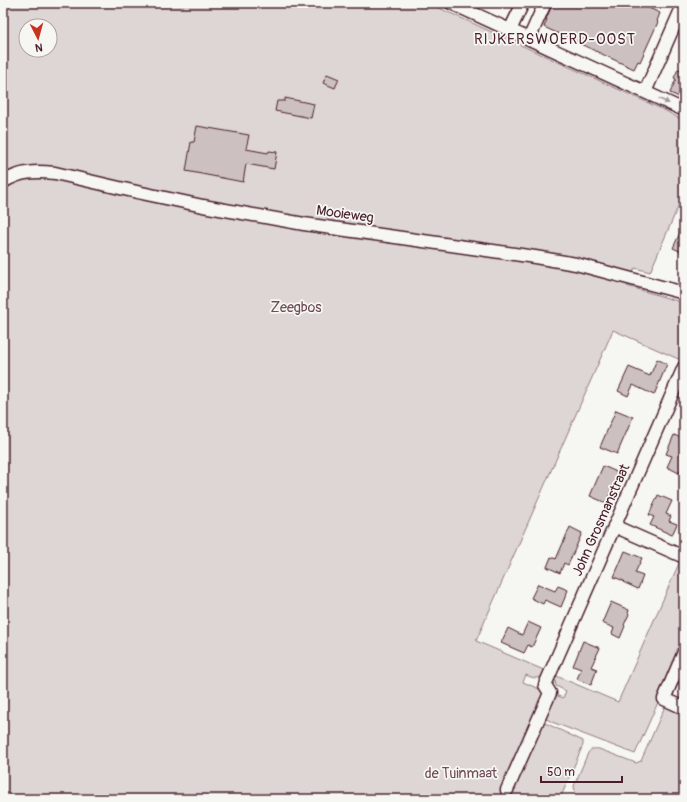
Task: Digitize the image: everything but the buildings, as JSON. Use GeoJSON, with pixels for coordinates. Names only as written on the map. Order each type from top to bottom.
{"type":"FeatureCollection","features":[{"type":"Feature","properties":{"kind":"street"},"geometry":{"type":"LineString","coordinates":[[452,3],[684,110]]}},
{"type":"Feature","properties":{"kind":"street"},"geometry":{"type":"LineString","coordinates":[[510,30],[523,3]]}},
{"type":"Feature","properties":{"kind":"street"},"geometry":{"type":"LineString","coordinates":[[529,38],[546,3]]}},
{"type":"Feature","properties":{"kind":"street"},"geometry":{"type":"LineString","coordinates":[[645,92],[682,4]]}},
{"type":"Feature","properties":{"kind":"street","name":"Mooieweg"},"geometry":{"type":"LineString","coordinates":[[3,182],[11,177],[24,173],[55,173],[210,208],[304,224],[513,253],[576,264],[684,293]]}},
{"type":"Feature","properties":{"kind":"street","name":"John Grosmanstraat"},"geometry":{"type":"LineString","coordinates":[[507,790],[550,693],[545,685],[684,367]]}},
{"type":"Feature","properties":{"kind":"street"},"geometry":{"type":"LineString","coordinates":[[614,526],[684,557]]}},
{"type":"Feature","properties":{"kind":"street"},"geometry":{"type":"LineString","coordinates":[[684,652],[664,699],[684,708]]}},
{"type":"Feature","properties":{"kind":"green space","name":"Zeegbos"},"geometry":{"type":"Polygon","coordinates":[[[3,3],[428,3],[664,110],[684,121],[684,193],[650,272],[635,268],[627,286],[684,303],[683,361],[613,330],[476,641],[546,671],[542,676],[537,678],[526,675],[523,682],[546,692],[541,721],[583,741],[583,745],[560,799],[3,799],[3,181],[7,173],[3,172],[3,3]]]}},
{"type":"Feature","properties":{"kind":"green space"},"geometry":{"type":"Polygon","coordinates":[[[680,561],[684,563],[684,644],[635,754],[552,722],[543,717],[553,694],[563,698],[566,691],[556,686],[554,675],[618,702],[680,561]]]}},
{"type":"Feature","properties":{"kind":"green space"},"geometry":{"type":"Polygon","coordinates":[[[666,704],[684,711],[684,799],[573,799],[575,792],[574,786],[588,753],[591,750],[599,749],[636,763],[641,761],[666,704]]]}},
{"type":"Feature","properties":{"kind":"district","name":"RIJKERSWOERD-OOST"},"geometry":{"type":"Point","coordinates":[555,39]}},
{"type":"Feature","properties":{"kind":"park label","name":"de Tuinmaat"},"geometry":{"type":"Point","coordinates":[461,773]}}]}
